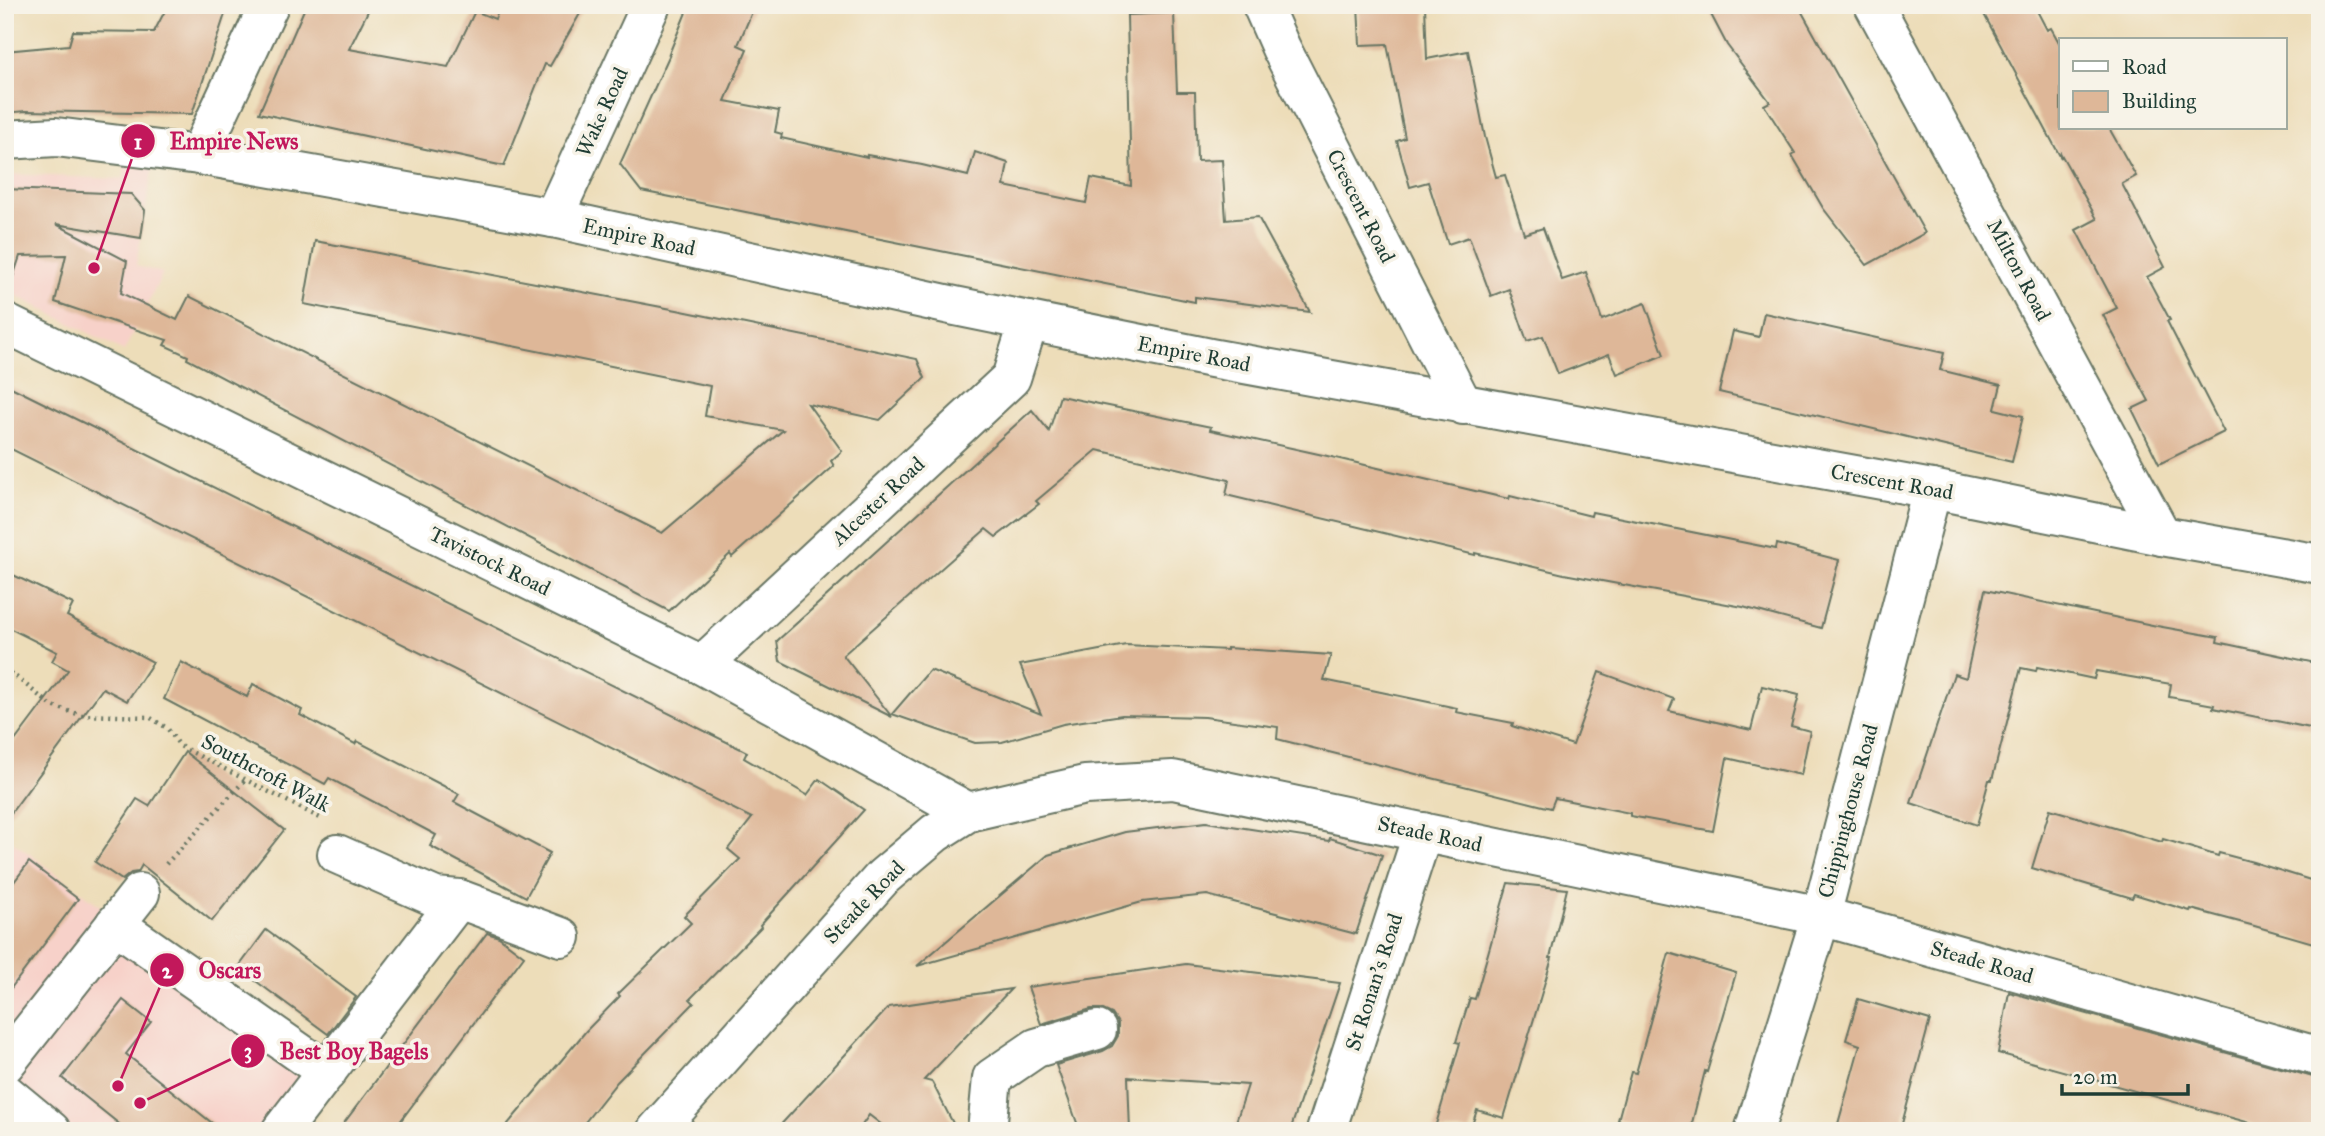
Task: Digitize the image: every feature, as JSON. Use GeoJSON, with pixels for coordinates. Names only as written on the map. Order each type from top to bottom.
{"type":"FeatureCollection","features":[{"type":"Feature","properties":{"kind":"street"},"geometry":{"type":"LineString","coordinates":[[199,155],[269,5]]}},
{"type":"Feature","properties":{"kind":"street","name":"Wake Road"},"geometry":{"type":"LineString","coordinates":[[553,218],[651,5]]}},
{"type":"Feature","properties":{"kind":"street","name":"Crescent Road"},"geometry":{"type":"LineString","coordinates":[[1262,5],[1281,48],[1463,405]]}},
{"type":"Feature","properties":{"kind":"street","name":"Milton Road"},"geometry":{"type":"LineString","coordinates":[[1874,5],[2162,536]]}},
{"type":"Feature","properties":{"kind":"street","name":"Empire Road"},"geometry":{"type":"LineString","coordinates":[[5,140],[56,137],[199,155],[553,218],[1029,321],[1268,368]]}},
{"type":"Feature","properties":{"kind":"street","name":"Alcester Road"},"geometry":{"type":"LineString","coordinates":[[702,665],[1011,378],[1029,321]]}},
{"type":"Feature","properties":{"kind":"street","name":"Tavistock Road"},"geometry":{"type":"LineString","coordinates":[[5,323],[702,665],[968,812]]}},
{"type":"Feature","properties":{"kind":"street","name":"Crescent Road"},"geometry":{"type":"LineString","coordinates":[[1268,368],[1932,489],[2162,536],[2320,564]]}},
{"type":"Feature","properties":{"kind":"street","name":"Chippinghouse Road"},"geometry":{"type":"LineString","coordinates":[[1754,1131],[1821,916],[1932,489]]}},
{"type":"Feature","properties":{"kind":"street","name":"Steade Road"},"geometry":{"type":"LineString","coordinates":[[663,1128],[883,877],[935,833],[968,812],[1085,785],[1173,780],[1821,916],[2320,1057]]}},
{"type":"Feature","properties":{"kind":"street","name":"St Ronan's Road"},"geometry":{"type":"LineString","coordinates":[[1326,1131],[1423,832]]}},
{"type":"Feature","properties":{"kind":"street"},"geometry":{"type":"LineString","coordinates":[[337,854],[435,897],[458,899],[561,937]]}},
{"type":"Feature","properties":{"kind":"street"},"geometry":{"type":"LineString","coordinates":[[5,1064],[140,893]]}},
{"type":"Feature","properties":{"kind":"street"},"geometry":{"type":"LineString","coordinates":[[281,1131],[458,899]]}},
{"type":"Feature","properties":{"kind":"street"},"geometry":{"type":"LineString","coordinates":[[116,924],[327,1072]]}},
{"type":"Feature","properties":{"kind":"street"},"geometry":{"type":"LineString","coordinates":[[987,1131],[992,1078],[1036,1048],[1097,1030]]}},
{"type":"Feature","properties":{"kind":"street"},"geometry":{"type":"LineString","coordinates":[[5,1094],[51,1131]]}},
{"type":"Feature","properties":{"kind":"path","name":"Southcroft Walk"},"geometry":{"type":"LineString","coordinates":[[5,668],[52,706],[81,715],[149,717],[167,728],[180,746],[347,834],[337,854]]}},
{"type":"Feature","properties":{"kind":"path"},"geometry":{"type":"LineString","coordinates":[[140,893],[246,779]]}},
{"type":"Feature","properties":{"kind":"shaded area"},"geometry":{"type":"Polygon","coordinates":[[[125,162],[153,165],[136,266],[163,273],[124,351],[5,290],[8,257],[5,174],[118,179],[124,178],[125,162]]]}},
{"type":"Feature","properties":{"kind":"shaded area"},"geometry":{"type":"Polygon","coordinates":[[[5,836],[327,1072],[295,1113],[315,1131],[5,1131],[5,836]]]}},
{"type":"Feature","properties":{"kind":"building"},"geometry":{"type":"Polygon","coordinates":[[[168,5],[228,5],[192,114],[26,111],[5,113],[5,51],[69,45],[73,31],[154,32],[168,5]]]}},
{"type":"Feature","properties":{"kind":"building"},"geometry":{"type":"Polygon","coordinates":[[[306,5],[371,5],[349,49],[448,67],[475,11],[495,19],[501,5],[585,5],[550,66],[545,64],[504,166],[259,113],[306,5]]]}},
{"type":"Feature","properties":{"kind":"building"},"geometry":{"type":"Polygon","coordinates":[[[689,5],[755,5],[738,45],[747,49],[725,101],[779,111],[775,132],[782,134],[781,138],[968,176],[975,152],[1008,163],[1004,186],[1086,203],[1091,178],[1131,186],[1127,15],[1174,13],[1177,92],[1195,92],[1197,161],[1222,160],[1226,220],[1258,217],[1310,312],[1195,297],[1195,302],[641,191],[620,164],[689,5]]]}},
{"type":"Feature","properties":{"kind":"building"},"geometry":{"type":"Polygon","coordinates":[[[1358,5],[1425,5],[1427,59],[1468,51],[1496,177],[1505,175],[1524,234],[1543,228],[1562,280],[1586,272],[1602,320],[1645,303],[1664,355],[1617,374],[1609,354],[1558,374],[1543,336],[1527,341],[1509,289],[1491,296],[1469,237],[1448,244],[1428,182],[1410,187],[1397,141],[1405,138],[1387,44],[1360,45],[1358,5]]]}},
{"type":"Feature","properties":{"kind":"building"},"geometry":{"type":"Polygon","coordinates":[[[1706,5],[1798,5],[1925,233],[1867,265],[1823,208],[1792,155],[1795,153],[1764,105],[1770,102],[1727,45],[1706,5]]]}},
{"type":"Feature","properties":{"kind":"building"},"geometry":{"type":"Polygon","coordinates":[[[1979,5],[2034,5],[2047,30],[2051,28],[2059,42],[2059,130],[2110,130],[2136,176],[2122,184],[2165,267],[2147,277],[2224,432],[2159,464],[2132,409],[2149,401],[2103,315],[2117,308],[2076,230],[2097,219],[2061,154],[2061,158],[1979,5]]]}},
{"type":"Feature","properties":{"kind":"building"},"geometry":{"type":"Polygon","coordinates":[[[5,189],[131,194],[145,210],[141,238],[56,224],[127,261],[121,293],[177,320],[189,296],[662,533],[783,430],[705,416],[710,386],[304,304],[315,241],[917,359],[925,378],[880,420],[808,404],[842,451],[831,461],[834,466],[732,557],[730,554],[669,611],[187,359],[188,356],[164,345],[167,340],[55,302],[66,255],[20,256],[11,283],[5,282],[5,189]]]}},
{"type":"Feature","properties":{"kind":"building"},"geometry":{"type":"Polygon","coordinates":[[[1764,313],[1944,353],[1940,370],[2001,385],[1995,409],[2023,416],[2012,462],[1719,392],[1733,331],[1759,337],[1764,313]]]}},
{"type":"Feature","properties":{"kind":"building"},"geometry":{"type":"Polygon","coordinates":[[[5,384],[747,752],[744,758],[807,795],[819,779],[864,810],[761,927],[690,999],[694,1003],[617,1082],[578,1131],[502,1131],[586,1031],[620,996],[618,994],[691,923],[684,916],[740,859],[728,849],[752,818],[5,446],[5,384]]]}},
{"type":"Feature","properties":{"kind":"building"},"geometry":{"type":"Polygon","coordinates":[[[1060,396],[1211,427],[1210,430],[1509,499],[1510,496],[1591,516],[1592,512],[1776,549],[1777,544],[1839,560],[1821,628],[1743,607],[1475,555],[1226,495],[1229,480],[1097,450],[1036,501],[1039,504],[996,537],[986,529],[843,655],[892,717],[780,661],[777,641],[1032,410],[1049,431],[1060,396]]]}},
{"type":"Feature","properties":{"kind":"building"},"geometry":{"type":"Polygon","coordinates":[[[5,571],[73,604],[67,616],[153,662],[127,701],[103,688],[5,821],[5,754],[68,670],[52,661],[57,652],[5,626],[5,571]]]}},
{"type":"Feature","properties":{"kind":"building"},"geometry":{"type":"Polygon","coordinates":[[[1985,590],[2218,637],[2217,642],[2320,664],[2320,730],[2169,697],[2171,684],[2096,671],[2094,679],[2037,667],[2036,671],[2021,668],[1992,780],[1989,780],[1977,825],[1911,803],[1954,674],[1966,678],[1985,590]]]}},
{"type":"Feature","properties":{"kind":"building"},"geometry":{"type":"Polygon","coordinates":[[[1126,645],[1331,655],[1324,680],[1457,708],[1456,712],[1513,723],[1512,726],[1573,745],[1599,672],[1674,699],[1669,711],[1751,730],[1762,686],[1799,695],[1791,726],[1810,731],[1801,775],[1727,758],[1713,831],[1630,816],[1630,813],[1555,798],[1551,808],[1277,739],[1278,727],[1205,717],[1122,715],[1063,724],[1002,742],[975,743],[892,714],[930,670],[1041,714],[1020,665],[1126,645]]]}},
{"type":"Feature","properties":{"kind":"building"},"geometry":{"type":"Polygon","coordinates":[[[181,662],[247,697],[253,684],[302,710],[300,715],[459,794],[454,802],[550,853],[526,897],[430,846],[436,835],[329,778],[325,784],[164,699],[181,662]]]}},
{"type":"Feature","properties":{"kind":"building"},"geometry":{"type":"Polygon","coordinates":[[[185,752],[284,830],[212,921],[142,865],[138,872],[131,873],[122,880],[95,862],[137,799],[149,806],[185,752]]]}},
{"type":"Feature","properties":{"kind":"building"},"geometry":{"type":"Polygon","coordinates":[[[2050,809],[2162,842],[2163,839],[2218,856],[2219,853],[2253,862],[2320,883],[2320,945],[2134,894],[2132,898],[2032,868],[2050,809]]]}},
{"type":"Feature","properties":{"kind":"building"},"geometry":{"type":"Polygon","coordinates":[[[1206,822],[1329,841],[1330,838],[1382,855],[1356,934],[1207,895],[1142,902],[917,966],[1048,855],[1125,832],[1206,822]]]}},
{"type":"Feature","properties":{"kind":"building"},"geometry":{"type":"Polygon","coordinates":[[[29,862],[78,899],[5,996],[5,894],[29,862]]]}},
{"type":"Feature","properties":{"kind":"building"},"geometry":{"type":"Polygon","coordinates":[[[1508,883],[1567,889],[1539,1002],[1504,1118],[1477,1110],[1470,1131],[1434,1131],[1460,1043],[1456,1042],[1470,998],[1475,999],[1508,883]]]}},
{"type":"Feature","properties":{"kind":"building"},"geometry":{"type":"Polygon","coordinates":[[[266,930],[356,997],[328,1034],[238,968],[266,930]]]}},
{"type":"Feature","properties":{"kind":"building"},"geometry":{"type":"Polygon","coordinates":[[[487,933],[499,937],[524,956],[393,1131],[338,1131],[487,933]]]}},
{"type":"Feature","properties":{"kind":"building"},"geometry":{"type":"Polygon","coordinates":[[[1669,953],[1736,973],[1707,1072],[1705,1071],[1690,1131],[1659,1131],[1618,1120],[1631,1072],[1636,1073],[1669,953]]]}},
{"type":"Feature","properties":{"kind":"building"},"geometry":{"type":"Polygon","coordinates":[[[1186,964],[1340,983],[1290,1131],[1233,1131],[1248,1085],[1128,1077],[1130,1131],[1080,1131],[1056,1065],[1112,1046],[1118,1036],[1118,1023],[1112,1014],[1101,1009],[1091,1009],[1041,1024],[1028,987],[1186,964]]]}},
{"type":"Feature","properties":{"kind":"building"},"geometry":{"type":"Polygon","coordinates":[[[1011,989],[924,1080],[932,1082],[957,1131],[890,1131],[869,1115],[858,1131],[775,1131],[889,1007],[1011,989]]]}},
{"type":"Feature","properties":{"kind":"building"},"geometry":{"type":"Polygon","coordinates":[[[2009,992],[2320,1079],[2320,1131],[2279,1131],[1998,1053],[2009,992]]]}},
{"type":"Feature","properties":{"kind":"building"},"geometry":{"type":"Polygon","coordinates":[[[1858,999],[1930,1020],[1900,1131],[1836,1131],[1860,1045],[1846,1040],[1858,999]]]}},
{"type":"Feature","properties":{"kind":"building"},"geometry":{"type":"Polygon","coordinates":[[[123,1000],[151,1022],[126,1054],[222,1131],[128,1131],[62,1078],[123,1000]]]}},
{"type":"Feature","properties":{"kind":"place","name":"Empire News"},"geometry":{"type":"Point","coordinates":[94,268]}},
{"type":"Feature","properties":{"kind":"place","name":"Oscars"},"geometry":{"type":"Point","coordinates":[118,1086]}},
{"type":"Feature","properties":{"kind":"place","name":"Best Boy Bagels"},"geometry":{"type":"Point","coordinates":[140,1103]}}]}
